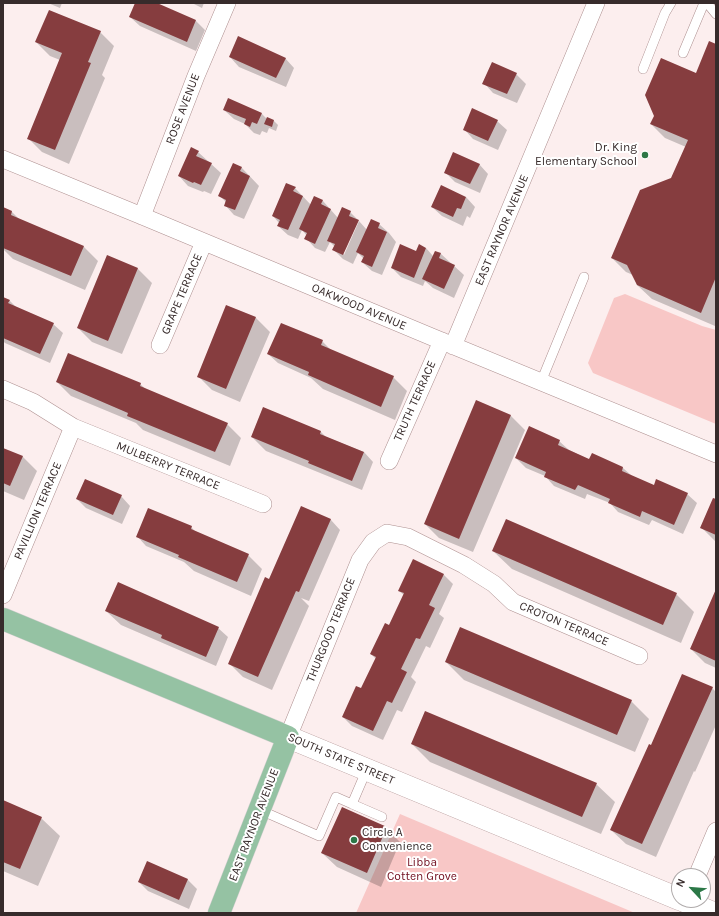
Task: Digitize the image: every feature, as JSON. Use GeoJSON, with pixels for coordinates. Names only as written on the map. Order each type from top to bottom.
{"type":"FeatureCollection","features":[{"type":"Feature","properties":{"kind":"main road","name":"SOUTH STATE STREET"},"geometry":{"type":"LineString","coordinates":[[3,619],[288,737]]}},
{"type":"Feature","properties":{"kind":"main road","name":"EAST RAYNOR AVENUE"},"geometry":{"type":"LineString","coordinates":[[219,913],[288,737]]}},
{"type":"Feature","properties":{"kind":"street","name":"ROSE AVENUE"},"geometry":{"type":"LineString","coordinates":[[142,216],[196,76],[227,3]]}},
{"type":"Feature","properties":{"kind":"street","name":"EAST RAYNOR AVENUE"},"geometry":{"type":"LineString","coordinates":[[447,344],[596,3]]}},
{"type":"Feature","properties":{"kind":"street","name":"OAKWOOD AVENUE"},"geometry":{"type":"LineString","coordinates":[[3,159],[716,454]]}},
{"type":"Feature","properties":{"kind":"street","name":"GRAPE TERRACE"},"geometry":{"type":"LineString","coordinates":[[160,345],[204,242]]}},
{"type":"Feature","properties":{"kind":"street","name":"TRUTH TERRACE"},"geometry":{"type":"LineString","coordinates":[[389,461],[447,344]]}},
{"type":"Feature","properties":{"kind":"street","name":"MULBERRY TERRACE"},"geometry":{"type":"LineString","coordinates":[[3,389],[33,402],[73,427],[263,504]]}},
{"type":"Feature","properties":{"kind":"street","name":"PAVILLION TERRACE"},"geometry":{"type":"LineString","coordinates":[[3,595],[73,427]]}},
{"type":"Feature","properties":{"kind":"street","name":"CROTON TERRACE"},"geometry":{"type":"LineString","coordinates":[[387,533],[408,537],[464,565],[494,584],[513,602],[639,656]]}},
{"type":"Feature","properties":{"kind":"street","name":"THURGOOD TERRACE"},"geometry":{"type":"LineString","coordinates":[[288,737],[360,560],[373,542],[387,533]]}},
{"type":"Feature","properties":{"kind":"street","name":"SOUTH STATE STREET"},"geometry":{"type":"LineString","coordinates":[[288,737],[671,895]]}},
{"type":"Feature","properties":{"kind":"street"},"geometry":{"type":"LineString","coordinates":[[700,868],[716,831]]}},
{"type":"Feature","properties":{"kind":"street","name":"SOUTH STATE STREET"},"geometry":{"type":"LineString","coordinates":[[701,908],[713,913]]}},
{"type":"Feature","properties":{"kind":"lane"},"geometry":{"type":"LineString","coordinates":[[643,69],[665,13],[671,3]]}},
{"type":"Feature","properties":{"kind":"lane"},"geometry":{"type":"LineString","coordinates":[[683,53],[704,3]]}},
{"type":"Feature","properties":{"kind":"lane"},"geometry":{"type":"LineString","coordinates":[[707,3],[716,14]]}},
{"type":"Feature","properties":{"kind":"lane"},"geometry":{"type":"LineString","coordinates":[[541,382],[584,277]]}},
{"type":"Feature","properties":{"kind":"lane"},"geometry":{"type":"LineString","coordinates":[[352,804],[367,769]]}},
{"type":"Feature","properties":{"kind":"lane"},"geometry":{"type":"LineString","coordinates":[[260,810],[319,836],[336,797],[382,818]]}},
{"type":"Feature","properties":{"kind":"green space"},"geometry":{"type":"Polygon","coordinates":[[[625,294],[702,326],[716,330],[716,424],[593,373],[588,363],[614,298],[625,294]]]}},
{"type":"Feature","properties":{"kind":"green space","name":"Libba Cotten Grove"},"geometry":{"type":"Polygon","coordinates":[[[400,814],[635,913],[356,913],[400,814]]]}},
{"type":"Feature","properties":{"kind":"building"},"geometry":{"type":"Polygon","coordinates":[[[135,3],[157,3],[196,20],[187,42],[129,17],[135,3]]]}},
{"type":"Feature","properties":{"kind":"building"},"geometry":{"type":"Polygon","coordinates":[[[49,10],[101,31],[88,62],[91,63],[55,150],[27,139],[62,53],[35,42],[49,10]]]}},
{"type":"Feature","properties":{"kind":"building"},"geometry":{"type":"Polygon","coordinates":[[[238,36],[286,58],[276,78],[229,57],[238,36]]]}},
{"type":"Feature","properties":{"kind":"building"},"geometry":{"type":"Polygon","coordinates":[[[709,41],[716,44],[716,277],[701,313],[637,285],[627,265],[611,258],[640,190],[671,178],[688,140],[650,124],[654,116],[645,95],[661,58],[696,73],[709,41]]]}},
{"type":"Feature","properties":{"kind":"building"},"geometry":{"type":"Polygon","coordinates":[[[492,62],[517,73],[507,94],[482,84],[492,62]]]}},
{"type":"Feature","properties":{"kind":"building"},"geometry":{"type":"Polygon","coordinates":[[[228,98],[262,113],[257,124],[252,122],[250,127],[244,124],[246,119],[223,110],[228,98]]]}},
{"type":"Feature","properties":{"kind":"building"},"geometry":{"type":"Polygon","coordinates":[[[472,108],[498,120],[488,141],[463,130],[472,108]]]}},
{"type":"Feature","properties":{"kind":"building"},"geometry":{"type":"Polygon","coordinates":[[[267,117],[274,120],[272,127],[264,124],[267,117]]]}},
{"type":"Feature","properties":{"kind":"building"},"geometry":{"type":"Polygon","coordinates":[[[191,147],[199,151],[196,156],[212,163],[201,185],[178,176],[191,147]]]}},
{"type":"Feature","properties":{"kind":"building"},"geometry":{"type":"Polygon","coordinates":[[[453,152],[480,164],[470,184],[444,173],[453,152]]]}},
{"type":"Feature","properties":{"kind":"building"},"geometry":{"type":"Polygon","coordinates":[[[233,163],[242,167],[240,171],[250,176],[235,210],[224,206],[226,200],[218,196],[233,163]]]}},
{"type":"Feature","properties":{"kind":"building"},"geometry":{"type":"Polygon","coordinates":[[[286,183],[296,187],[293,191],[303,196],[288,230],[277,226],[280,220],[272,216],[286,183]]]}},
{"type":"Feature","properties":{"kind":"building"},"geometry":{"type":"Polygon","coordinates":[[[441,185],[466,197],[461,209],[457,208],[453,217],[431,207],[441,185]]]}},
{"type":"Feature","properties":{"kind":"building"},"geometry":{"type":"Polygon","coordinates":[[[314,196],[323,200],[321,204],[331,209],[315,244],[304,239],[307,233],[299,229],[314,196]]]}},
{"type":"Feature","properties":{"kind":"building"},"geometry":{"type":"Polygon","coordinates":[[[3,207],[12,211],[11,215],[84,246],[71,276],[3,248],[3,207]]]}},
{"type":"Feature","properties":{"kind":"building"},"geometry":{"type":"Polygon","coordinates":[[[342,207],[351,211],[349,216],[359,220],[343,255],[332,250],[335,244],[327,241],[342,207]]]}},
{"type":"Feature","properties":{"kind":"building"},"geometry":{"type":"Polygon","coordinates":[[[371,219],[380,223],[378,228],[387,232],[372,267],[361,262],[364,256],[356,252],[371,219]]]}},
{"type":"Feature","properties":{"kind":"building"},"geometry":{"type":"Polygon","coordinates":[[[400,244],[416,251],[419,244],[426,248],[414,278],[391,268],[400,244]]]}},
{"type":"Feature","properties":{"kind":"building"},"geometry":{"type":"Polygon","coordinates":[[[435,251],[441,253],[439,258],[455,265],[444,289],[422,279],[435,251]]]}},
{"type":"Feature","properties":{"kind":"building"},"geometry":{"type":"Polygon","coordinates":[[[107,255],[138,268],[108,341],[77,328],[107,255]]]}},
{"type":"Feature","properties":{"kind":"building"},"geometry":{"type":"Polygon","coordinates":[[[3,297],[10,300],[8,303],[54,323],[40,354],[3,338],[3,297]]]}},
{"type":"Feature","properties":{"kind":"building"},"geometry":{"type":"Polygon","coordinates":[[[226,305],[256,317],[226,389],[197,377],[226,305]]]}},
{"type":"Feature","properties":{"kind":"building"},"geometry":{"type":"Polygon","coordinates":[[[281,323],[323,340],[321,345],[394,376],[381,407],[308,375],[309,372],[267,354],[281,323]]]}},
{"type":"Feature","properties":{"kind":"building"},"geometry":{"type":"Polygon","coordinates":[[[68,353],[141,383],[140,386],[228,423],[215,452],[127,416],[128,413],[56,382],[68,353]]]}},
{"type":"Feature","properties":{"kind":"building"},"geometry":{"type":"Polygon","coordinates":[[[476,400],[511,415],[459,539],[424,524],[476,400]]]}},
{"type":"Feature","properties":{"kind":"building"},"geometry":{"type":"Polygon","coordinates":[[[263,407],[321,431],[320,434],[364,452],[352,481],[251,437],[263,407]]]}},
{"type":"Feature","properties":{"kind":"building"},"geometry":{"type":"Polygon","coordinates":[[[529,426],[560,440],[558,445],[589,459],[592,453],[623,467],[622,471],[654,485],[656,479],[688,493],[674,525],[642,511],[640,517],[608,503],[610,499],[578,485],[575,490],[544,477],[546,472],[515,458],[529,426]]]}},
{"type":"Feature","properties":{"kind":"building"},"geometry":{"type":"Polygon","coordinates":[[[3,448],[23,456],[10,486],[3,483],[3,448]]]}},
{"type":"Feature","properties":{"kind":"building"},"geometry":{"type":"Polygon","coordinates":[[[85,479],[122,495],[113,515],[76,499],[85,479]]]}},
{"type":"Feature","properties":{"kind":"building"},"geometry":{"type":"Polygon","coordinates":[[[713,498],[716,499],[716,535],[700,528],[713,498]]]}},
{"type":"Feature","properties":{"kind":"building"},"geometry":{"type":"Polygon","coordinates":[[[301,506],[331,519],[299,592],[296,591],[258,677],[228,664],[265,577],[269,579],[301,506]]]}},
{"type":"Feature","properties":{"kind":"building"},"geometry":{"type":"Polygon","coordinates":[[[148,508],[192,526],[191,529],[249,554],[237,582],[136,537],[148,508]]]}},
{"type":"Feature","properties":{"kind":"building"},"geometry":{"type":"Polygon","coordinates":[[[506,519],[677,593],[663,625],[492,551],[506,519]]]}},
{"type":"Feature","properties":{"kind":"building"},"geometry":{"type":"Polygon","coordinates":[[[413,559],[444,574],[429,605],[435,608],[420,639],[416,638],[401,669],[407,672],[392,703],[387,701],[373,731],[342,717],[356,686],[361,688],[376,657],[370,654],[385,623],[389,625],[404,593],[398,591],[413,559]]]}},
{"type":"Feature","properties":{"kind":"building"},"geometry":{"type":"Polygon","coordinates":[[[118,582],[219,627],[206,657],[161,638],[162,635],[105,611],[118,582]]]}},
{"type":"Feature","properties":{"kind":"building"},"geometry":{"type":"Polygon","coordinates":[[[716,589],[716,661],[690,649],[716,589]]]}},
{"type":"Feature","properties":{"kind":"building"},"geometry":{"type":"Polygon","coordinates":[[[460,627],[632,700],[617,735],[445,662],[460,627]]]}},
{"type":"Feature","properties":{"kind":"building"},"geometry":{"type":"Polygon","coordinates":[[[682,674],[713,687],[642,844],[610,830],[649,744],[651,745],[682,674]]]}},
{"type":"Feature","properties":{"kind":"building"},"geometry":{"type":"Polygon","coordinates":[[[425,711],[597,783],[582,817],[411,744],[425,711]]]}},
{"type":"Feature","properties":{"kind":"building"},"geometry":{"type":"Polygon","coordinates":[[[3,800],[42,817],[20,869],[3,862],[3,800]]]}},
{"type":"Feature","properties":{"kind":"building","name":"Circle A Convenience"},"geometry":{"type":"Polygon","coordinates":[[[342,807],[387,827],[367,873],[321,853],[342,807]]]}},
{"type":"Feature","properties":{"kind":"building"},"geometry":{"type":"Polygon","coordinates":[[[147,861],[188,879],[179,900],[138,882],[147,861]]]}},
{"type":"Feature","properties":{"kind":"place","name":"Dr. King Elementary School"},"geometry":{"type":"Point","coordinates":[645,155]}},
{"type":"Feature","properties":{"kind":"place","name":"Circle A Convenience"},"geometry":{"type":"Point","coordinates":[354,840]}}]}
